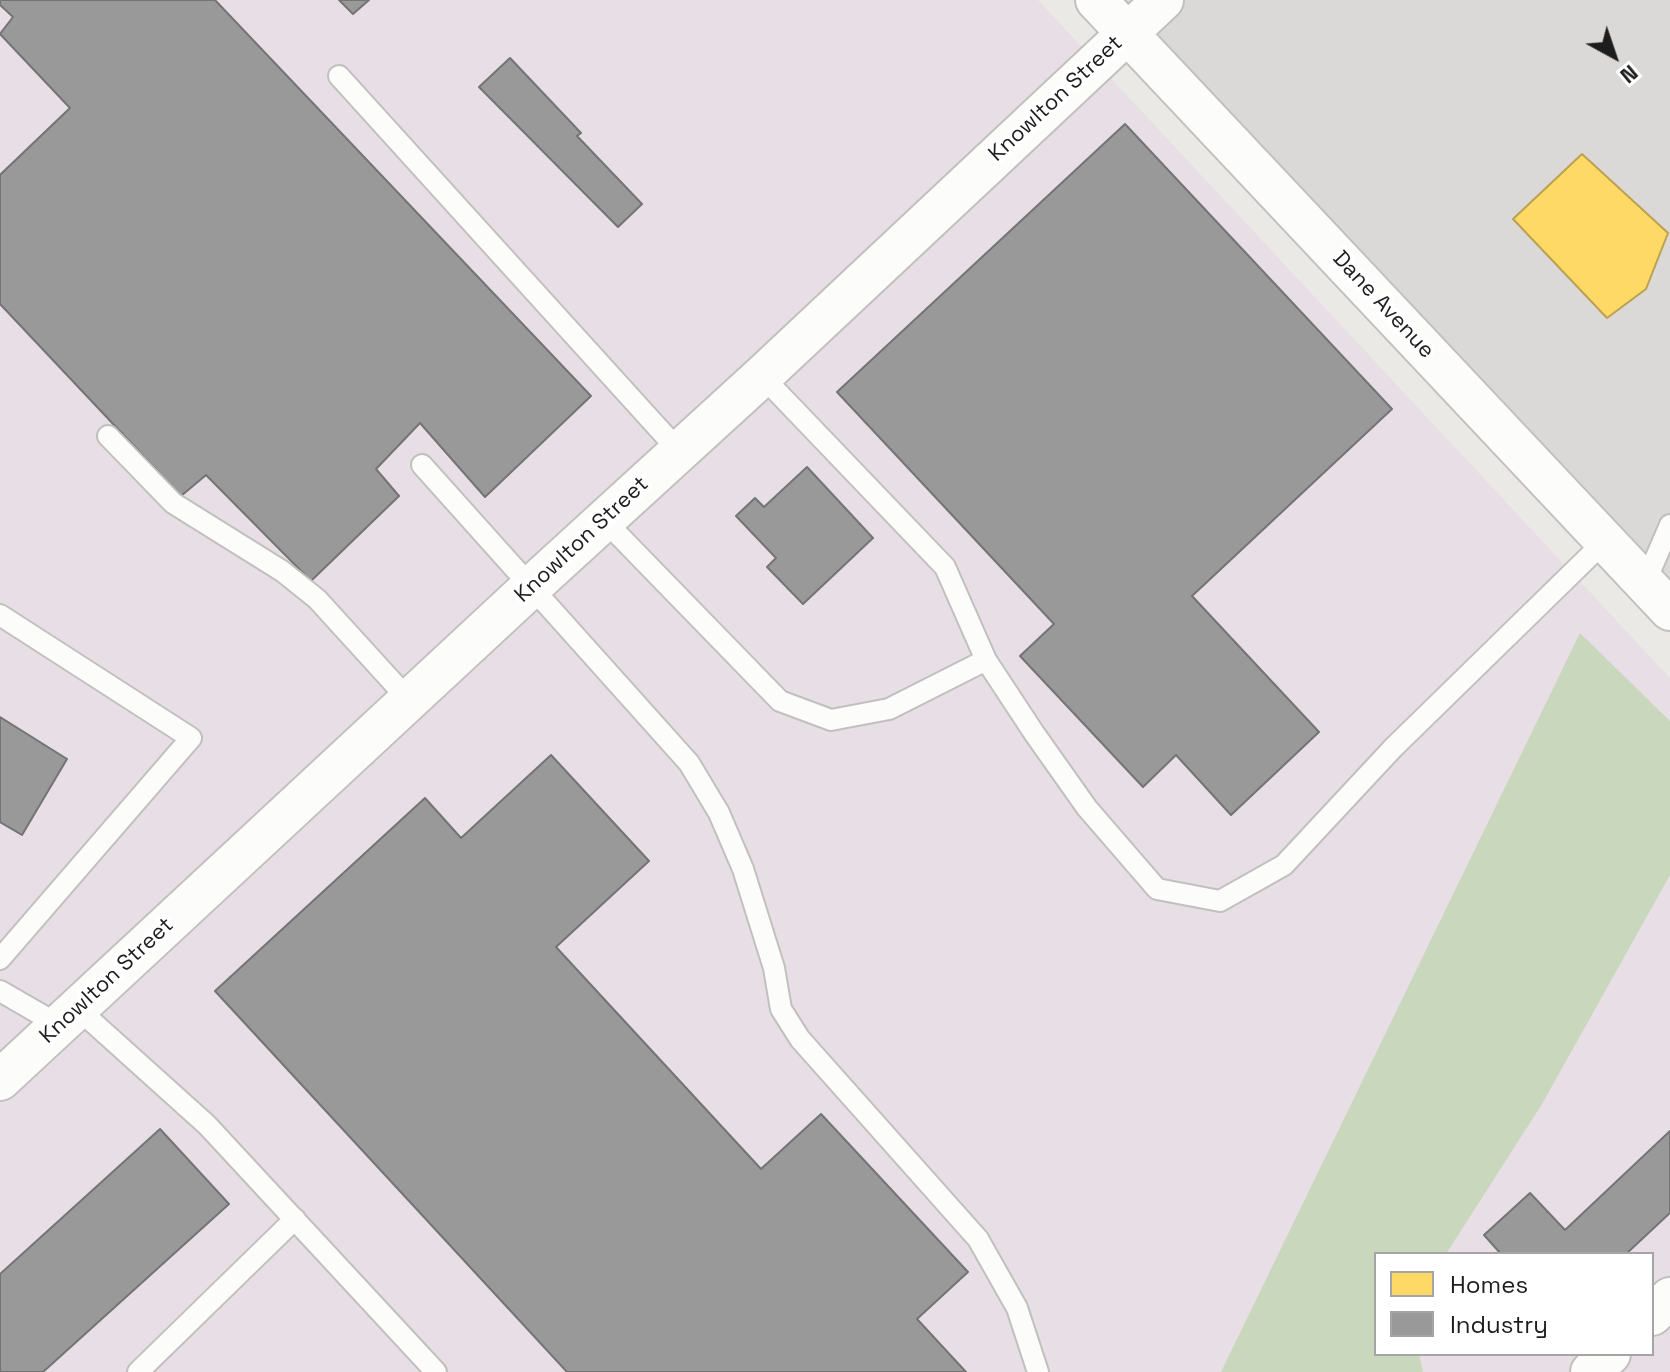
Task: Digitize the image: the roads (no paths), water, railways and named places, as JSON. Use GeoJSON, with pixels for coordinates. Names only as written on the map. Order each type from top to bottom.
{"type":"FeatureCollection","features":[{"type":"Feature","properties":{"kind":"street","name":"Dane Avenue"},"geometry":{"type":"LineString","coordinates":[[1096,0],[1657,597]]}},
{"type":"Feature","properties":{"kind":"street","name":"Knowlton Street"},"geometry":{"type":"LineString","coordinates":[[0,1080],[762,376],[1163,0]]}},
{"type":"Feature","properties":{"kind":"street"},"geometry":{"type":"LineString","coordinates":[[1654,1313],[1670,1298]]}},
{"type":"Feature","properties":{"kind":"street"},"geometry":{"type":"LineString","coordinates":[[1591,1372],[1608,1356]]}},
{"type":"Feature","properties":{"kind":"lane"},"geometry":{"type":"LineString","coordinates":[[339,76],[679,451]]}},
{"type":"Feature","properties":{"kind":"lane"},"geometry":{"type":"LineString","coordinates":[[762,376],[945,567],[986,660],[1087,808],[1157,889],[1220,901],[1284,865],[1393,748],[1605,541]]}},
{"type":"Feature","properties":{"kind":"lane"},"geometry":{"type":"LineString","coordinates":[[108,436],[173,503],[282,571],[317,599],[409,700]]}},
{"type":"Feature","properties":{"kind":"lane"},"geometry":{"type":"LineString","coordinates":[[422,465],[689,763],[719,813],[743,869],[774,968],[781,1009],[800,1039],[978,1239],[1017,1308],[1038,1372]]}},
{"type":"Feature","properties":{"kind":"lane"},"geometry":{"type":"LineString","coordinates":[[604,520],[780,701],[831,720],[889,709],[986,660]]}},
{"type":"Feature","properties":{"kind":"lane"},"geometry":{"type":"LineString","coordinates":[[1657,597],[1670,525]]}},
{"type":"Feature","properties":{"kind":"lane"},"geometry":{"type":"LineString","coordinates":[[0,615],[191,738],[0,959]]}},
{"type":"Feature","properties":{"kind":"lane"},"geometry":{"type":"LineString","coordinates":[[0,991],[68,1017],[207,1125],[436,1372]]}},
{"type":"Feature","properties":{"kind":"lane"},"geometry":{"type":"LineString","coordinates":[[138,1372],[295,1219]]}}]}
